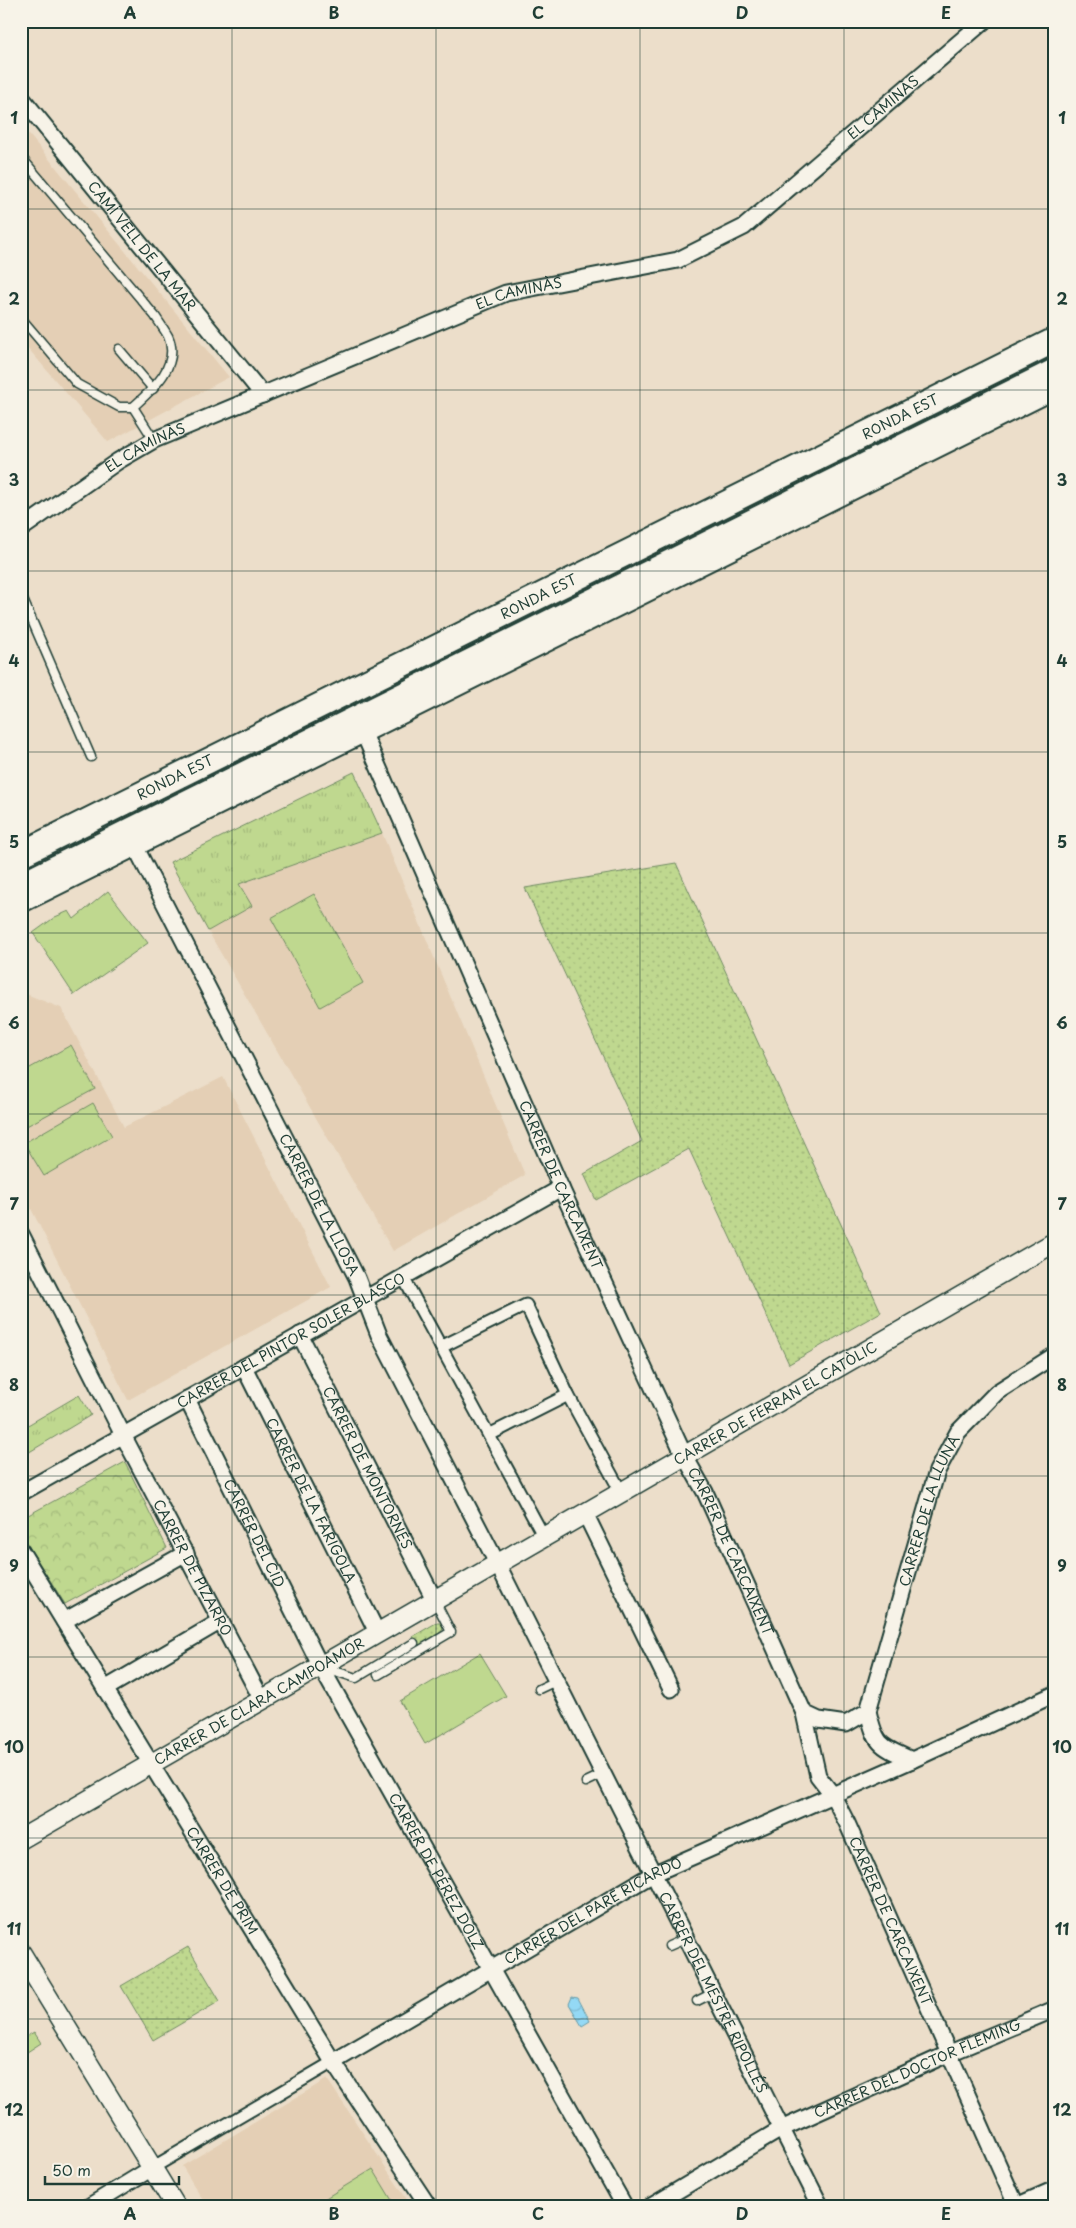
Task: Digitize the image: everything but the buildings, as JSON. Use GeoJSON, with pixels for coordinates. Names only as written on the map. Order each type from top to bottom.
{"type":"FeatureCollection","features":[{"type":"Feature","properties":{"kind":"main road","name":"RONDA EST"},"geometry":{"type":"LineString","coordinates":[[21,854],[1055,340]]}},
{"type":"Feature","properties":{"kind":"main road","name":"RONDA EST"},"geometry":{"type":"LineString","coordinates":[[21,885],[1055,372]]}},
{"type":"Feature","properties":{"kind":"street","name":"EL CAMINÀS"},"geometry":{"type":"LineString","coordinates":[[21,529],[118,461],[154,440],[506,292],[678,260],[744,227],[984,21]]}},
{"type":"Feature","properties":{"kind":"street","name":"CAMÍ VELL DE LA MAR"},"geometry":{"type":"LineString","coordinates":[[21,97],[263,395]]}},
{"type":"Feature","properties":{"kind":"street"},"geometry":{"type":"LineString","coordinates":[[21,904],[1055,391]]}},
{"type":"Feature","properties":{"kind":"street","name":"CARRER DE CARCAIXENT"},"geometry":{"type":"LineString","coordinates":[[364,734],[561,1188],[684,1455],[705,1492],[804,1713],[818,1776],[832,1794],[847,1823],[1016,2206]]}},
{"type":"Feature","properties":{"kind":"street","name":"CARRER DE LA LLOSA"},"geometry":{"type":"LineString","coordinates":[[136,848],[357,1278],[379,1335],[498,1565]]}},
{"type":"Feature","properties":{"kind":"street","name":"CARRER DEL PINTOR SOLER BLASCO"},"geometry":{"type":"LineString","coordinates":[[21,1493],[561,1188]]}},
{"type":"Feature","properties":{"kind":"street","name":"CARRER DE PIZARRO"},"geometry":{"type":"LineString","coordinates":[[21,1234],[123,1435],[262,1700]]}},
{"type":"Feature","properties":{"kind":"street","name":"CARRER DE FERRAN EL CATÒLIC"},"geometry":{"type":"LineString","coordinates":[[498,1565],[684,1455],[1055,1242]]}},
{"type":"Feature","properties":{"kind":"street"},"geometry":{"type":"LineString","coordinates":[[403,1277],[544,1537]]}},
{"type":"Feature","properties":{"kind":"street"},"geometry":{"type":"LineString","coordinates":[[441,1347],[526,1305],[568,1395],[621,1492]]}},
{"type":"Feature","properties":{"kind":"street","name":"CARRER DE MONTORNÉS"},"geometry":{"type":"LineString","coordinates":[[300,1335],[435,1600]]}},
{"type":"Feature","properties":{"kind":"street","name":"CARRER DE LA LLUNA"},"geometry":{"type":"LineString","coordinates":[[912,1760],[886,1749],[874,1736],[868,1711],[937,1471],[958,1432],[997,1392],[1055,1355]]}},
{"type":"Feature","properties":{"kind":"street","name":"CARRER DE LA FARIGOLA"},"geometry":{"type":"LineString","coordinates":[[244,1367],[378,1634]]}},
{"type":"Feature","properties":{"kind":"street"},"geometry":{"type":"LineString","coordinates":[[489,1436],[568,1395]]}},
{"type":"Feature","properties":{"kind":"street","name":"CARRER DEL CID"},"geometry":{"type":"LineString","coordinates":[[186,1400],[321,1667]]}},
{"type":"Feature","properties":{"kind":"street"},"geometry":{"type":"LineString","coordinates":[[585,1513],[671,1689]]}},
{"type":"Feature","properties":{"kind":"street","name":"CARRER DE PRIM"},"geometry":{"type":"LineString","coordinates":[[21,1551],[333,2062],[429,2207]]}},
{"type":"Feature","properties":{"kind":"street"},"geometry":{"type":"LineString","coordinates":[[64,1622],[186,1553]]}},
{"type":"Feature","properties":{"kind":"street","name":"CARRER DE CLARA CAMPOAMOR"},"geometry":{"type":"LineString","coordinates":[[21,1839],[498,1565]]}},
{"type":"Feature","properties":{"kind":"street","name":"CARRER DEL MESTRE RIPOLLÉS"},"geometry":{"type":"LineString","coordinates":[[498,1565],[821,2207]]}},
{"type":"Feature","properties":{"kind":"street"},"geometry":{"type":"LineString","coordinates":[[105,1689],[221,1621]]}},
{"type":"Feature","properties":{"kind":"street","name":"CARRER DE PÉREZ DOLZ"},"geometry":{"type":"LineString","coordinates":[[321,1667],[625,2207]]}},
{"type":"Feature","properties":{"kind":"street","name":"CARRER DEL PARE RICARDO"},"geometry":{"type":"LineString","coordinates":[[152,2168],[653,1874],[1054,1696]]}},
{"type":"Feature","properties":{"kind":"street"},"geometry":{"type":"LineString","coordinates":[[804,1713],[819,1720],[846,1724],[868,1711]]}},
{"type":"Feature","properties":{"kind":"street"},"geometry":{"type":"LineString","coordinates":[[21,1953],[176,2207]]}},
{"type":"Feature","properties":{"kind":"street","name":"CARRER DEL DOCTOR FLEMING"},"geometry":{"type":"LineString","coordinates":[[650,2207],[781,2129],[950,2053],[1055,2009]]}},
{"type":"Feature","properties":{"kind":"street"},"geometry":{"type":"LineString","coordinates":[[88,2207],[152,2168]]}},
{"type":"Feature","properties":{"kind":"street"},"geometry":{"type":"LineString","coordinates":[[1016,2206],[1055,2189]]}},
{"type":"Feature","properties":{"kind":"lane"},"geometry":{"type":"LineString","coordinates":[[21,157],[155,316],[168,337],[171,356],[165,374],[153,389],[133,407],[119,407],[77,384],[21,318]]}},
{"type":"Feature","properties":{"kind":"lane"},"geometry":{"type":"LineString","coordinates":[[119,349],[153,389]]}},
{"type":"Feature","properties":{"kind":"lane"},"geometry":{"type":"LineString","coordinates":[[133,407],[154,440]]}},
{"type":"Feature","properties":{"kind":"lane"},"geometry":{"type":"LineString","coordinates":[[21,595],[91,756]]}},
{"type":"Feature","properties":{"kind":"lane"},"geometry":{"type":"LineString","coordinates":[[378,1675],[451,1632],[435,1600]]}},
{"type":"Feature","properties":{"kind":"lane"},"geometry":{"type":"LineString","coordinates":[[321,1667],[356,1678],[414,1643]]}},
{"type":"Feature","properties":{"kind":"lane"},"geometry":{"type":"LineString","coordinates":[[539,1689],[556,1681]]}},
{"type":"Feature","properties":{"kind":"lane"},"geometry":{"type":"LineString","coordinates":[[586,1782],[603,1774]]}},
{"type":"Feature","properties":{"kind":"lane"},"geometry":{"type":"LineString","coordinates":[[669,1946],[686,1939]]}},
{"type":"Feature","properties":{"kind":"lane"},"geometry":{"type":"LineString","coordinates":[[697,2001],[713,1993]]}},
{"type":"Feature","properties":{"kind":"lane"},"geometry":{"type":"LineString","coordinates":[[1016,2206],[1033,2206],[1055,2197]]}},
{"type":"Feature","properties":{"kind":"shaded area"},"geometry":{"type":"Polygon","coordinates":[[[21,125],[229,377],[108,442],[21,340],[21,125]]]}},
{"type":"Feature","properties":{"kind":"shaded area"},"geometry":{"type":"Polygon","coordinates":[[[382,833],[525,1175],[393,1251],[208,931],[251,906],[239,884],[382,833]]]}},
{"type":"Feature","properties":{"kind":"shaded area"},"geometry":{"type":"Polygon","coordinates":[[[21,992],[61,1008],[124,1127],[223,1077],[331,1287],[128,1400],[21,1189],[21,992]]]}},
{"type":"Feature","properties":{"kind":"shaded area"},"geometry":{"type":"Polygon","coordinates":[[[327,2079],[412,2207],[207,2207],[182,2166],[327,2079]]]}},
{"type":"Feature","properties":{"kind":"green space"},"geometry":{"type":"Polygon","coordinates":[[[354,772],[382,833],[239,884],[252,906],[208,931],[170,862],[354,772]]]}},
{"type":"Feature","properties":{"kind":"green space"},"geometry":{"type":"Polygon","coordinates":[[[676,863],[881,1312],[789,1364],[689,1149],[596,1200],[584,1174],[642,1141],[525,888],[676,863]]]}},
{"type":"Feature","properties":{"kind":"green space"},"geometry":{"type":"Polygon","coordinates":[[[108,891],[148,943],[74,995],[33,933],[55,917],[69,911],[74,919],[108,891]]]}},
{"type":"Feature","properties":{"kind":"green space"},"geometry":{"type":"Polygon","coordinates":[[[314,894],[363,983],[320,1007],[271,918],[314,894]]]}},
{"type":"Feature","properties":{"kind":"green space"},"geometry":{"type":"Polygon","coordinates":[[[71,1045],[95,1089],[21,1129],[21,1073],[71,1045]]]}},
{"type":"Feature","properties":{"kind":"green space"},"geometry":{"type":"Polygon","coordinates":[[[93,1103],[112,1136],[44,1176],[24,1143],[93,1103]]]}},
{"type":"Feature","properties":{"kind":"green space"},"geometry":{"type":"Polygon","coordinates":[[[79,1395],[91,1415],[21,1457],[21,1429],[79,1395]]]}},
{"type":"Feature","properties":{"kind":"green space"},"geometry":{"type":"Polygon","coordinates":[[[125,1462],[167,1548],[65,1604],[21,1534],[21,1519],[125,1462]]]}},
{"type":"Feature","properties":{"kind":"green space"},"geometry":{"type":"Polygon","coordinates":[[[436,1623],[442,1623],[444,1627],[441,1632],[418,1646],[412,1637],[436,1623]]]}},
{"type":"Feature","properties":{"kind":"green space"},"geometry":{"type":"Polygon","coordinates":[[[480,1653],[506,1696],[425,1744],[400,1701],[480,1653]]]}},
{"type":"Feature","properties":{"kind":"green space"},"geometry":{"type":"Polygon","coordinates":[[[188,1947],[220,2001],[153,2040],[121,1986],[188,1947]]]}},
{"type":"Feature","properties":{"kind":"green space"},"geometry":{"type":"Polygon","coordinates":[[[34,2032],[41,2043],[21,2056],[21,2040],[34,2032]]]}},
{"type":"Feature","properties":{"kind":"green space"},"geometry":{"type":"Polygon","coordinates":[[[373,2169],[396,2207],[311,2207],[373,2169]]]}},
{"type":"Feature","properties":{"kind":"water"},"geometry":{"type":"Polygon","coordinates":[[[572,1997],[578,1998],[590,2021],[582,2026],[569,2004],[572,1997]]]}}]}
